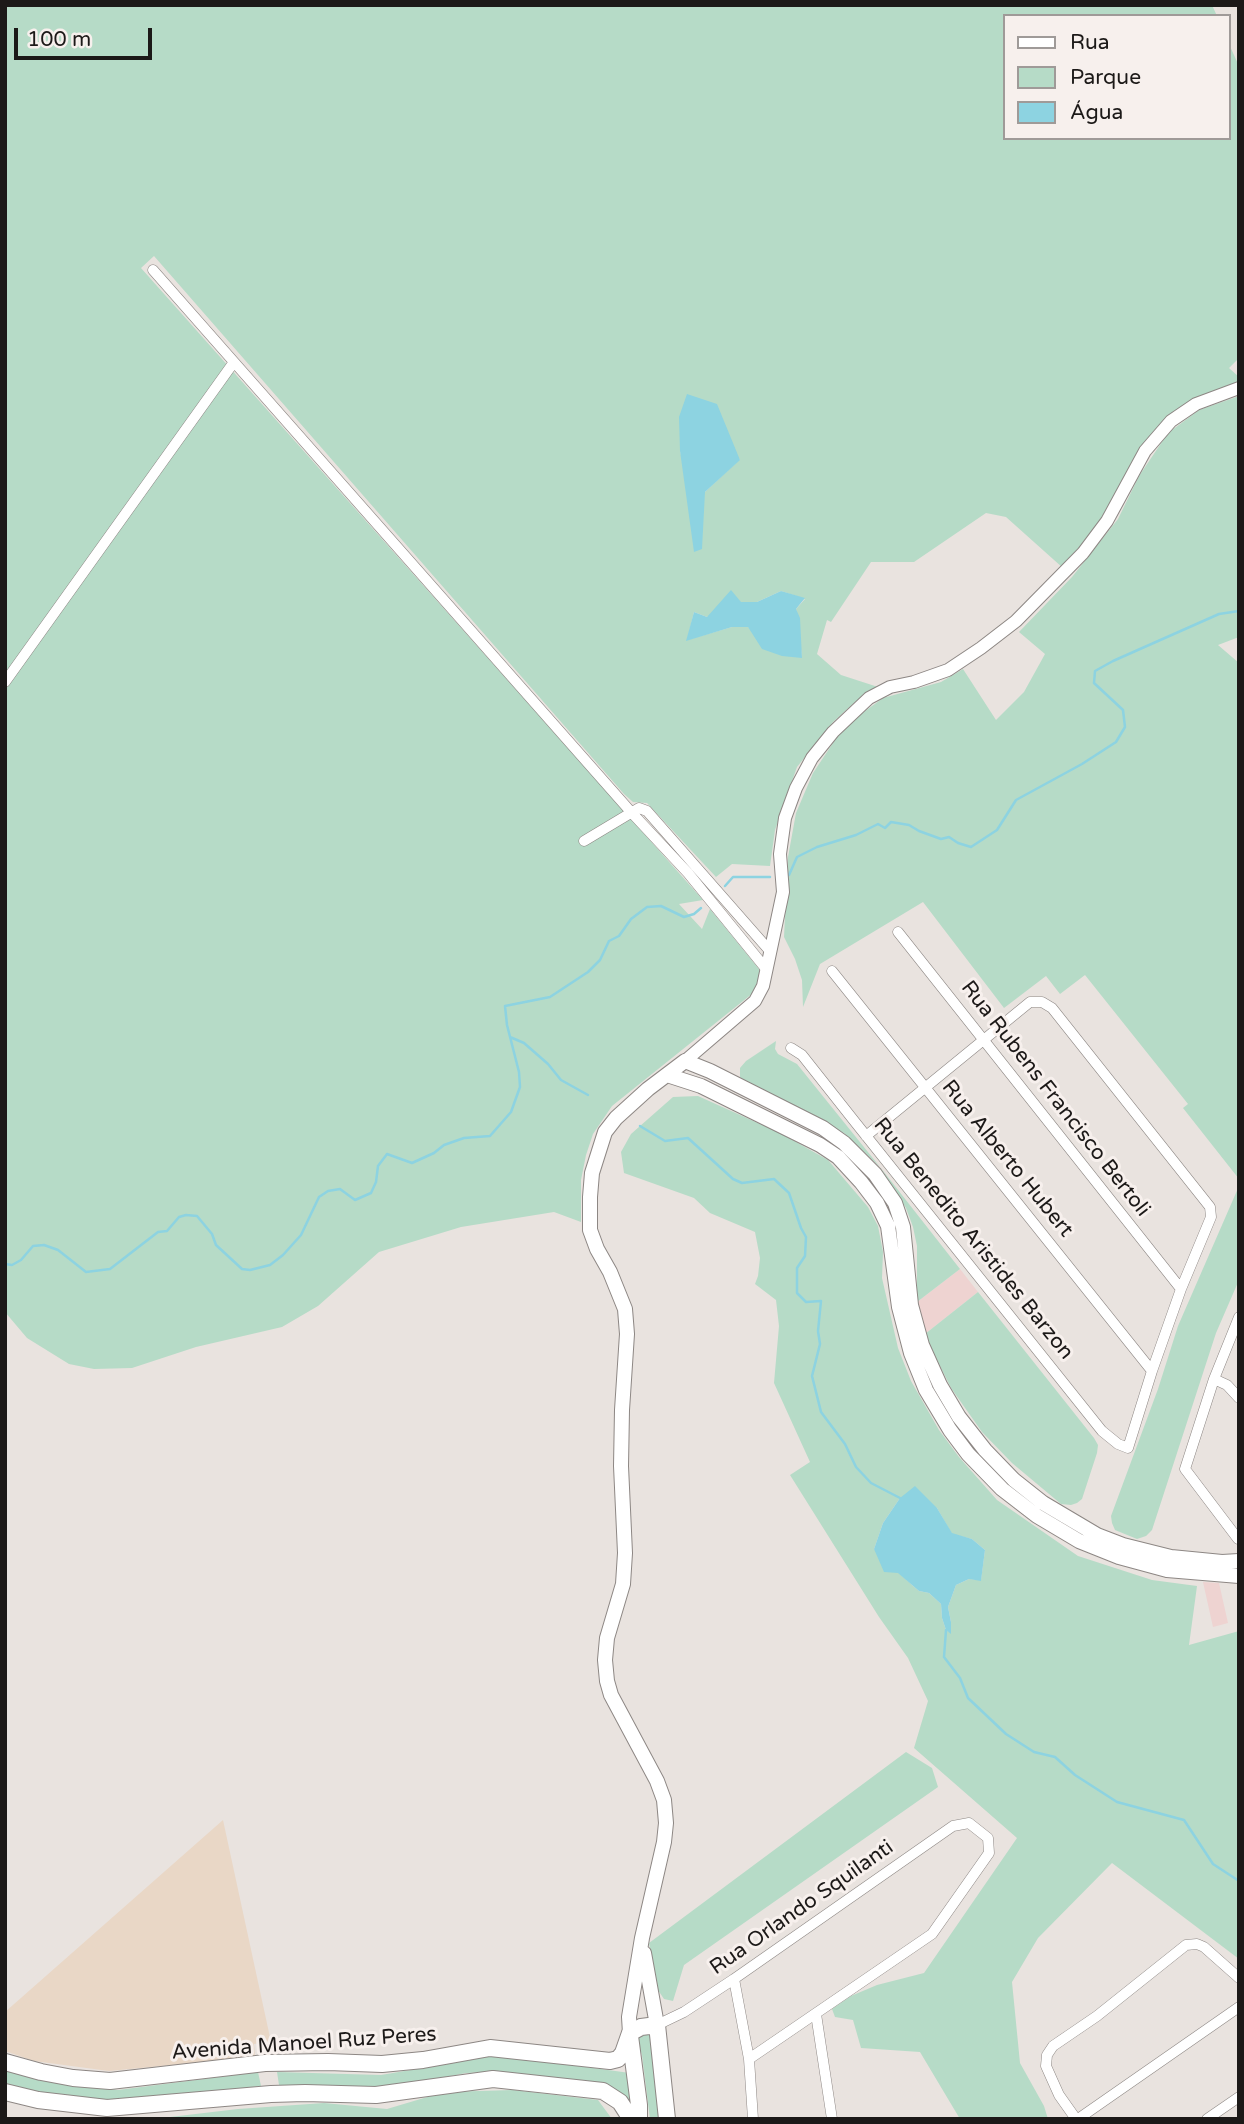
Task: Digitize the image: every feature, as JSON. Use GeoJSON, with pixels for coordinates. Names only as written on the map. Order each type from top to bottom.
{"type":"FeatureCollection","features":[{"type":"Feature","properties":{"kind":"main road"},"geometry":{"type":"LineString","coordinates":[[639,2119],[629,2017],[666,1822],[664,1800],[657,1781],[611,1695],[605,1660],[607,1638],[623,1584],[625,1553],[621,1466],[627,1334],[625,1309],[590,1230],[590,1198],[592,1174],[605,1132],[616,1118],[685,1061],[823,1128],[855,1152],[875,1174],[895,1203],[903,1227],[911,1305],[922,1345],[940,1385],[959,1417],[985,1450],[1014,1480],[1088,1538]]}},
{"type":"Feature","properties":{"kind":"main road"},"geometry":{"type":"LineString","coordinates":[[667,1075],[701,1086],[820,1145],[838,1157],[861,1182],[885,1216],[899,1307],[911,1353],[926,1390],[968,1454],[1002,1489],[1037,1516],[1088,1538],[1123,1545],[1162,1562],[1239,1576]]}},
{"type":"Feature","properties":{"kind":"main road"},"geometry":{"type":"LineString","coordinates":[[1162,1562],[1239,1561]]}},
{"type":"Feature","properties":{"kind":"main road"},"geometry":{"type":"LineString","coordinates":[[642,1938],[657,2025],[667,2119]]}},
{"type":"Feature","properties":{"kind":"main road"},"geometry":{"type":"LineString","coordinates":[[630,2033],[641,2027],[657,2025]]}},
{"type":"Feature","properties":{"kind":"main road","name":"Avenida Manoel Ruz Peres"},"geometry":{"type":"LineString","coordinates":[[5,2062],[73,2078],[110,2081],[265,2063],[382,2064],[490,2048],[610,2061],[618,2059],[623,2053],[630,2033]]}},
{"type":"Feature","properties":{"kind":"main road"},"geometry":{"type":"LineString","coordinates":[[5,2092],[38,2100],[107,2108],[304,2092],[376,2095],[493,2078],[603,2091],[620,2102],[631,2119]]}},
{"type":"Feature","properties":{"kind":"street"},"geometry":{"type":"LineString","coordinates":[[153,270],[631,812],[688,873],[768,970]]}},
{"type":"Feature","properties":{"kind":"street"},"geometry":{"type":"LineString","coordinates":[[5,682],[234,362]]}},
{"type":"Feature","properties":{"kind":"street"},"geometry":{"type":"LineString","coordinates":[[685,1061],[755,1001],[763,986],[783,891],[780,854],[785,818],[796,788],[812,758],[833,732],[869,698],[890,687],[948,670],[1016,621],[1083,553],[1107,522],[1145,451],[1163,429],[1196,404],[1239,388]]}},
{"type":"Feature","properties":{"kind":"street"},"geometry":{"type":"LineString","coordinates":[[584,841],[639,808],[647,811],[769,950]]}},
{"type":"Feature","properties":{"kind":"street","name":"Rua Rubens Francisco Bertoli"},"geometry":{"type":"LineString","coordinates":[[898,932],[1181,1289]]}},
{"type":"Feature","properties":{"kind":"street","name":"Rua Alberto Hubert"},"geometry":{"type":"LineString","coordinates":[[832,971],[1152,1371]]}},
{"type":"Feature","properties":{"kind":"street"},"geometry":{"type":"LineString","coordinates":[[866,1136],[1030,1002],[1042,1002],[1052,1008],[1210,1206],[1210,1224],[1181,1289],[1152,1371]]}},
{"type":"Feature","properties":{"kind":"street","name":"Rua Benedito Aristides Barzon"},"geometry":{"type":"LineString","coordinates":[[791,1048],[802,1055],[1102,1431],[1118,1444],[1128,1448],[1152,1371]]}},
{"type":"Feature","properties":{"kind":"street"},"geometry":{"type":"LineString","coordinates":[[701,1086],[710,1071]]}},
{"type":"Feature","properties":{"kind":"street"},"geometry":{"type":"LineString","coordinates":[[1238,1539],[1185,1469],[1214,1379],[1239,1317]]}},
{"type":"Feature","properties":{"kind":"street"},"geometry":{"type":"LineString","coordinates":[[1214,1379],[1227,1385],[1239,1398]]}},
{"type":"Feature","properties":{"kind":"street","name":"Rua Orlando Squilanti"},"geometry":{"type":"LineString","coordinates":[[657,2025],[684,2012],[734,1979],[953,1826],[969,1823],[988,1838],[989,1853],[932,1934],[816,2014]]}},
{"type":"Feature","properties":{"kind":"street"},"geometry":{"type":"LineString","coordinates":[[1239,1978],[1204,1947],[1194,1944],[1183,1946],[1097,2016],[1053,2046],[1048,2051],[1046,2066],[1059,2095],[1077,2119],[1239,2007]]}},
{"type":"Feature","properties":{"kind":"street"},"geometry":{"type":"LineString","coordinates":[[734,1979],[749,2059],[753,2119]]}},
{"type":"Feature","properties":{"kind":"street"},"geometry":{"type":"LineString","coordinates":[[749,2059],[816,2014],[832,2119]]}},
{"type":"Feature","properties":{"kind":"street"},"geometry":{"type":"LineString","coordinates":[[1207,2119],[1239,2097]]}},
{"type":"Feature","properties":{"kind":"shaded area"},"geometry":{"type":"Polygon","coordinates":[[[960,1269],[978,1292],[925,1334],[917,1302],[960,1269]]]}},
{"type":"Feature","properties":{"kind":"shaded area"},"geometry":{"type":"Polygon","coordinates":[[[1203,1582],[1219,1583],[1228,1623],[1213,1627],[1203,1582]]]}},
{"type":"Feature","properties":{"kind":"shaded area"},"geometry":{"type":"Polygon","coordinates":[[[223,1820],[271,2042],[254,2044],[255,2057],[109,2071],[34,2061],[5,2051],[5,2012],[223,1820]]]}},
{"type":"Feature","properties":{"kind":"green space"},"geometry":{"type":"Polygon","coordinates":[[[5,5],[1212,5],[1216,14],[1002,14],[1002,140],[1230,140],[1230,46],[1239,66],[1239,358],[1229,368],[1239,377],[1239,382],[1174,412],[1152,434],[1128,471],[1110,509],[1063,568],[1006,517],[986,513],[914,562],[871,562],[831,622],[827,620],[817,654],[841,675],[878,687],[855,702],[833,722],[797,767],[775,830],[770,866],[732,864],[716,877],[647,803],[633,802],[624,794],[154,256],[141,268],[703,900],[679,904],[702,929],[710,909],[759,969],[759,983],[753,993],[612,1106],[593,1134],[586,1155],[581,1180],[581,1222],[554,1212],[461,1227],[379,1252],[318,1306],[282,1327],[196,1347],[132,1368],[94,1369],[69,1364],[27,1338],[5,1312],[5,5]],[[680,451],[683,463],[705,492],[740,459],[680,451]],[[781,591],[757,602],[741,602],[707,617],[694,612],[687,640],[732,627],[748,627],[802,657],[796,609],[805,599],[781,591]]]}},
{"type":"Feature","properties":{"kind":"green space"},"geometry":{"type":"Polygon","coordinates":[[[1239,396],[1239,637],[1218,645],[1239,663],[1239,1179],[1183,1108],[1188,1104],[1085,975],[1060,994],[1046,976],[1004,1008],[923,902],[820,964],[803,1007],[802,980],[784,937],[788,857],[796,813],[813,773],[837,737],[883,698],[941,682],[963,669],[996,720],[1024,692],[1045,654],[1019,632],[1072,577],[1118,519],[1139,476],[1168,433],[1199,410],[1239,396]]]}},
{"type":"Feature","properties":{"kind":"green space"},"geometry":{"type":"Polygon","coordinates":[[[776,1041],[775,1049],[778,1054],[797,1064],[880,1167],[844,1133],[746,1085],[740,1077],[740,1068],[776,1041]]]}},
{"type":"Feature","properties":{"kind":"green space"},"geometry":{"type":"Polygon","coordinates":[[[698,1096],[780,1133],[828,1160],[868,1207],[878,1226],[883,1252],[882,1278],[898,1348],[911,1381],[939,1430],[997,1500],[1078,1556],[1152,1580],[1197,1586],[1189,1645],[1239,1631],[1239,1959],[1112,1863],[1038,1938],[1012,1982],[1020,2063],[1044,2106],[1048,2119],[960,2119],[920,2052],[861,2048],[853,2020],[835,2017],[832,2009],[851,1996],[877,1985],[924,1973],[1017,1838],[914,1748],[928,1701],[908,1658],[879,1617],[790,1475],[810,1462],[774,1383],[779,1326],[776,1300],[755,1284],[760,1258],[755,1232],[710,1213],[694,1198],[624,1173],[621,1152],[631,1134],[673,1097],[698,1096]],[[900,1498],[883,1523],[874,1549],[919,1591],[929,1593],[941,1604],[946,1630],[951,1633],[948,1607],[956,1585],[969,1579],[981,1580],[985,1550],[972,1539],[952,1534],[937,1508],[900,1498]]]}},
{"type":"Feature","properties":{"kind":"green space"},"geometry":{"type":"Polygon","coordinates":[[[880,1167],[960,1269],[917,1302],[917,1246],[913,1227],[906,1208],[880,1167]]]}},
{"type":"Feature","properties":{"kind":"green space"},"geometry":{"type":"Polygon","coordinates":[[[1239,1186],[1239,1280],[1216,1333],[1152,1530],[1137,1539],[1115,1530],[1111,1516],[1178,1326],[1239,1186]]]}},
{"type":"Feature","properties":{"kind":"green space"},"geometry":{"type":"Polygon","coordinates":[[[978,1292],[1098,1445],[1082,1499],[1077,1503],[1061,1504],[1012,1463],[982,1432],[951,1388],[936,1358],[925,1334],[978,1292]]]}},
{"type":"Feature","properties":{"kind":"green space"},"geometry":{"type":"Polygon","coordinates":[[[906,1752],[932,1768],[938,1787],[684,1965],[673,2001],[664,1999],[658,1990],[649,1943],[906,1752]]]}},
{"type":"Feature","properties":{"kind":"green space"},"geometry":{"type":"Polygon","coordinates":[[[650,2033],[661,2119],[650,2119],[642,2055],[636,2035],[650,2033]]]}},
{"type":"Feature","properties":{"kind":"green space"},"geometry":{"type":"Polygon","coordinates":[[[505,2056],[630,2073],[635,2114],[623,2094],[603,2084],[491,2072],[466,2073],[376,2088],[279,2085],[277,2072],[381,2075],[505,2056]]]}},
{"type":"Feature","properties":{"kind":"green space"},"geometry":{"type":"Polygon","coordinates":[[[5,2070],[34,2079],[118,2090],[258,2072],[261,2086],[96,2102],[5,2083],[5,2070]]]}},
{"type":"Feature","properties":{"kind":"green space"},"geometry":{"type":"Polygon","coordinates":[[[513,2090],[598,2100],[612,2119],[153,2119],[324,2103],[387,2109],[444,2092],[513,2090]]]}},
{"type":"Feature","properties":{"kind":"water"},"geometry":{"type":"Polygon","coordinates":[[[687,394],[717,404],[740,460],[705,492],[702,549],[694,552],[680,451],[679,417],[687,394]]]}},
{"type":"Feature","properties":{"kind":"water"},"geometry":{"type":"Polygon","coordinates":[[[731,590],[741,602],[757,602],[781,591],[805,598],[796,609],[800,618],[802,658],[782,656],[762,649],[748,627],[732,627],[686,641],[694,612],[707,617],[731,590]]]}},
{"type":"Feature","properties":{"kind":"water"},"geometry":{"type":"Polygon","coordinates":[[[915,1486],[937,1508],[952,1533],[972,1539],[985,1550],[981,1581],[969,1579],[956,1585],[948,1607],[951,1634],[946,1630],[942,1618],[941,1604],[929,1593],[919,1591],[898,1573],[884,1572],[874,1549],[883,1523],[900,1498],[915,1486]]]}},
{"type":"Feature","properties":{"kind":"waterway"},"geometry":{"type":"LineString","coordinates":[[789,875],[797,857],[878,824],[885,828],[891,822],[909,825],[941,839],[949,837],[971,847],[997,830],[1016,800],[1116,742],[1125,727],[1123,710],[1094,683],[1095,671],[1219,614],[1239,611]]}},
{"type":"Feature","properties":{"kind":"waterway"},"geometry":{"type":"LineString","coordinates":[[725,886],[733,877],[770,877]]}},
{"type":"Feature","properties":{"kind":"waterway"},"geometry":{"type":"LineString","coordinates":[[5,1264],[12,1265],[21,1260],[33,1246],[44,1245],[58,1250],[86,1272],[110,1269],[158,1232],[167,1231],[179,1217],[186,1215],[197,1216],[212,1234],[216,1245],[242,1269],[250,1270],[270,1265],[301,1235],[319,1197],[328,1191],[340,1189],[355,1200],[371,1193],[378,1166],[387,1154],[412,1163],[444,1145],[464,1138],[490,1136],[511,1112],[520,1087],[505,1006],[550,997],[588,972],[600,960],[609,941],[619,936],[631,919],[647,907],[661,906],[684,917],[701,908]]}},
{"type":"Feature","properties":{"kind":"waterway"},"geometry":{"type":"LineString","coordinates":[[510,1037],[524,1043],[548,1064],[561,1080],[588,1095]]}},
{"type":"Feature","properties":{"kind":"waterway"},"geometry":{"type":"LineString","coordinates":[[640,1126],[665,1141],[688,1138],[733,1179],[742,1183],[774,1179],[789,1193],[806,1237],[805,1256],[797,1268],[797,1293],[806,1302],[821,1301],[818,1331],[820,1344],[812,1376],[821,1412],[845,1444],[856,1467],[871,1483],[900,1498]]}},
{"type":"Feature","properties":{"kind":"waterway"},"geometry":{"type":"LineString","coordinates":[[946,1630],[944,1657],[960,1678],[968,1698],[1006,1734],[1034,1752],[1055,1757],[1075,1775],[1117,1802],[1184,1820],[1213,1864],[1239,1881]]}}]}
